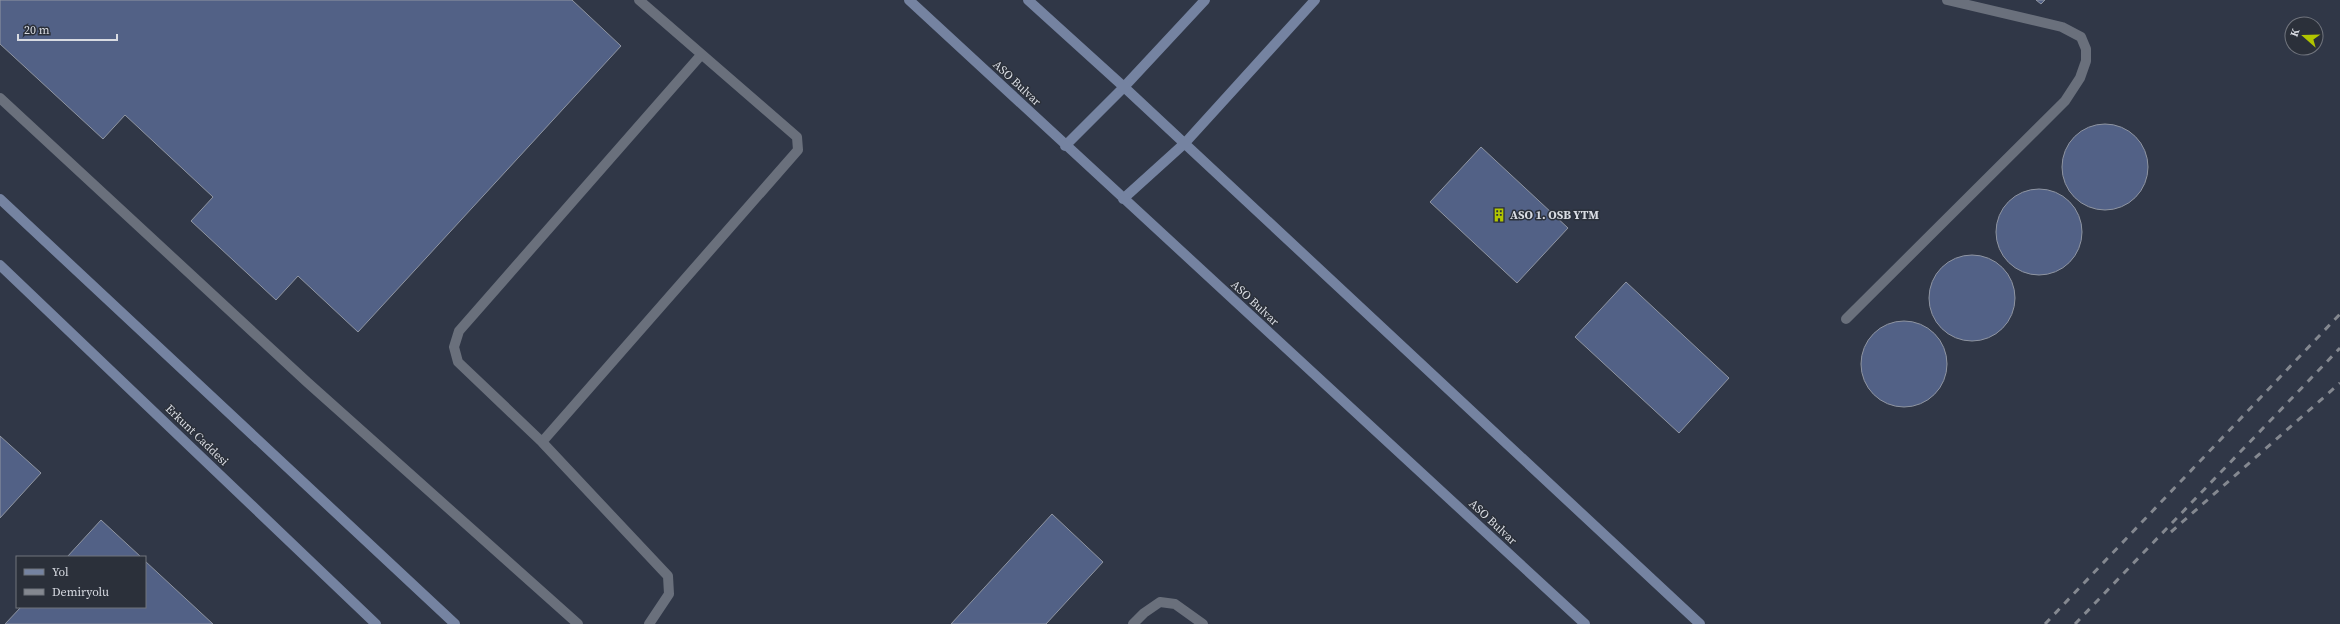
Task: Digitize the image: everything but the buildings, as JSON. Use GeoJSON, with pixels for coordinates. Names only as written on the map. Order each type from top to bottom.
{"type":"FeatureCollection","features":[{"type":"Feature","properties":{"kind":"street","name":"ASO Bulvar"},"geometry":{"type":"LineString","coordinates":[[908,0],[1123,200],[1585,624]]}},
{"type":"Feature","properties":{"kind":"street"},"geometry":{"type":"LineString","coordinates":[[1028,0],[1185,143],[1700,624]]}},
{"type":"Feature","properties":{"kind":"street"},"geometry":{"type":"LineString","coordinates":[[1065,146],[1124,87],[1205,0]]}},
{"type":"Feature","properties":{"kind":"street"},"geometry":{"type":"LineString","coordinates":[[1123,200],[1185,143],[1315,0]]}},
{"type":"Feature","properties":{"kind":"street"},"geometry":{"type":"LineString","coordinates":[[0,198],[455,624]]}},
{"type":"Feature","properties":{"kind":"street","name":"Erkunt Caddesi"},"geometry":{"type":"LineString","coordinates":[[0,265],[376,624]]}},
{"type":"Feature","properties":{"kind":"lane"},"geometry":{"type":"LineString","coordinates":[[542,442],[798,150],[797,137],[639,0]]}},
{"type":"Feature","properties":{"kind":"lane"},"geometry":{"type":"LineString","coordinates":[[1846,319],[2065,101],[2080,78],[2086,61],[2086,49],[2081,37],[2062,26],[1947,0]]}},
{"type":"Feature","properties":{"kind":"lane"},"geometry":{"type":"LineString","coordinates":[[649,624],[669,594],[668,576],[542,442],[458,362],[454,347],[459,331],[701,55]]}},
{"type":"Feature","properties":{"kind":"lane"},"geometry":{"type":"LineString","coordinates":[[0,98],[307,382],[578,624]]}},
{"type":"Feature","properties":{"kind":"lane"},"geometry":{"type":"LineString","coordinates":[[1133,624],[1144,613],[1160,602],[1175,604],[1204,624]]}},
{"type":"Feature","properties":{"kind":"shaded area"},"geometry":{"type":"Polygon","coordinates":[[[0,0],[2340,0],[2340,624],[0,624],[0,0]]]}},
{"type":"Feature","properties":{"kind":"railway"},"geometry":{"type":"LineString","coordinates":[[2045,624],[2340,314]]}},
{"type":"Feature","properties":{"kind":"railway"},"geometry":{"type":"LineString","coordinates":[[2075,624],[2340,348]]}},
{"type":"Feature","properties":{"kind":"railway"},"geometry":{"type":"LineString","coordinates":[[2171,532],[2340,383]]}},
{"type":"Feature","properties":{"kind":"place","name":"ASO 1. OSB YTM"},"geometry":{"type":"Point","coordinates":[1499,215]}}]}
